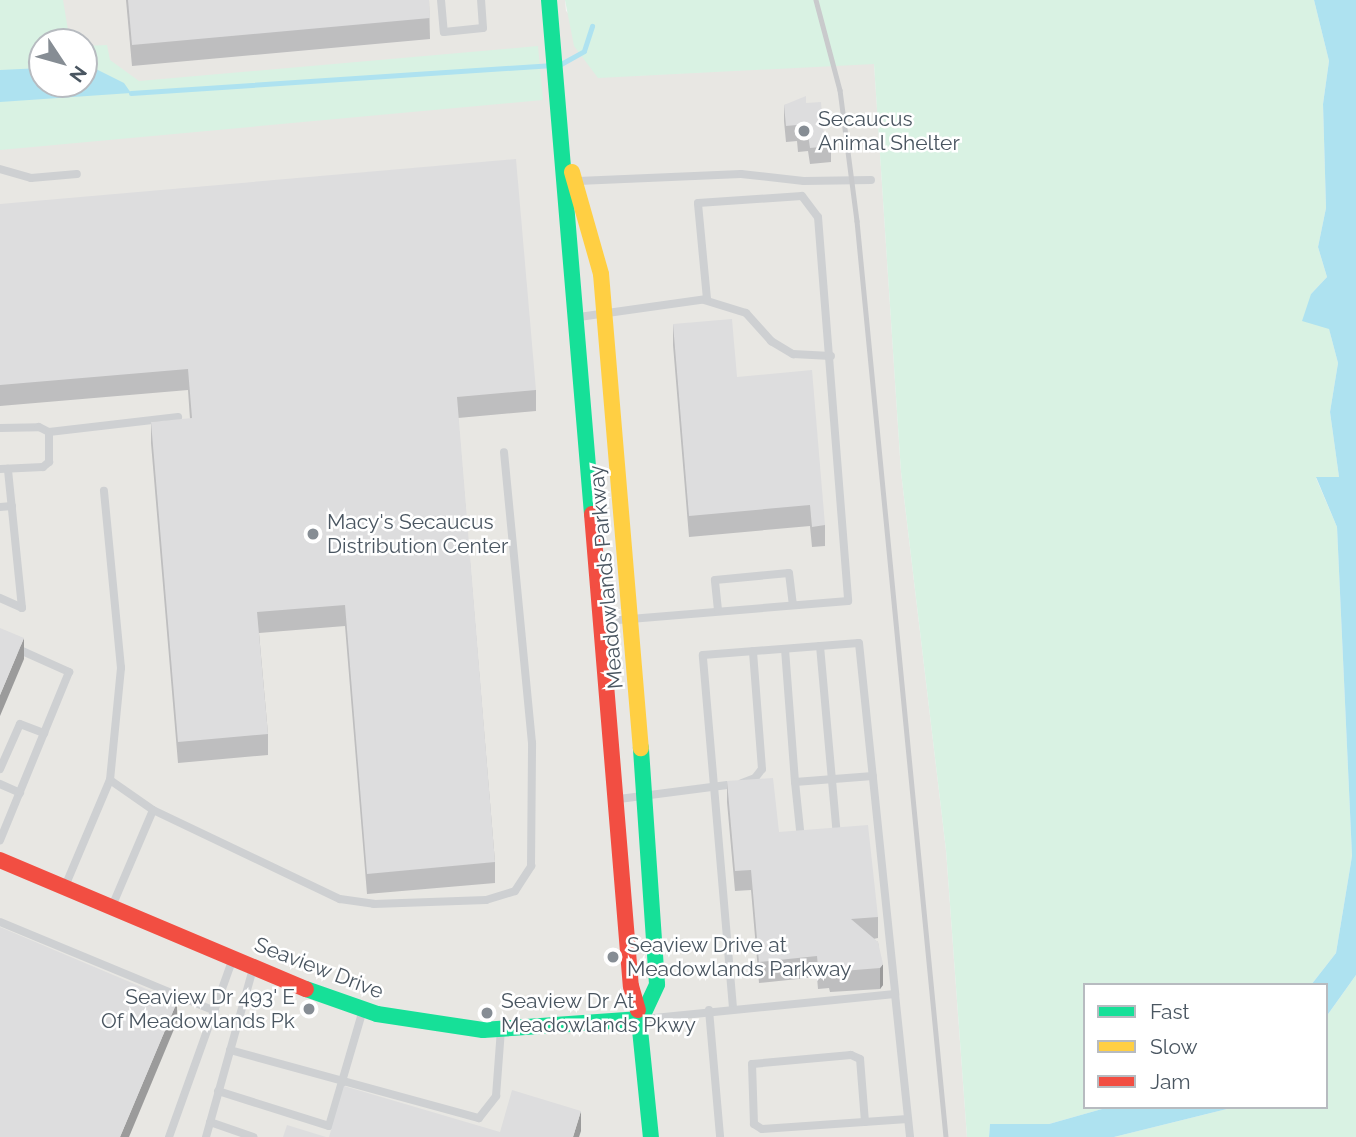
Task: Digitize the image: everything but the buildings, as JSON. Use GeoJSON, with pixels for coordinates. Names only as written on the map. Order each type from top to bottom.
{"type":"FeatureCollection","features":[{"type":"Feature","properties":{"kind":"street","name":"Meadowlands Parkway"},"geometry":{"type":"LineString","coordinates":[[549,0],[631,986],[641,1019],[651,1137]]}},
{"type":"Feature","properties":{"kind":"street","name":"Meadowlands Parkway"},"geometry":{"type":"LineString","coordinates":[[560,133],[598,256],[605,312],[645,796],[657,984],[641,1019]]}},
{"type":"Feature","properties":{"kind":"street","name":"Seaview Drive"},"geometry":{"type":"LineString","coordinates":[[0,860],[253,967],[363,1010],[428,1024],[501,1030],[641,1019]]}},
{"type":"Feature","properties":{"kind":"lane"},"geometry":{"type":"LineString","coordinates":[[441,0],[444,32],[484,28],[481,0]]}},
{"type":"Feature","properties":{"kind":"lane"},"geometry":{"type":"LineString","coordinates":[[0,169],[32,178],[77,174]]}},
{"type":"Feature","properties":{"kind":"lane"},"geometry":{"type":"LineString","coordinates":[[575,182],[741,174],[804,181],[871,180]]}},
{"type":"Feature","properties":{"kind":"lane"},"geometry":{"type":"LineString","coordinates":[[601,621],[848,601],[831,355],[818,217],[802,196],[698,203],[704,300]]}},
{"type":"Feature","properties":{"kind":"lane"},"geometry":{"type":"LineString","coordinates":[[576,318],[704,300],[746,313],[771,341],[793,354],[831,355]]}},
{"type":"Feature","properties":{"kind":"lane"},"geometry":{"type":"LineString","coordinates":[[0,428],[39,427],[49,432],[177,417]]}},
{"type":"Feature","properties":{"kind":"lane"},"geometry":{"type":"LineString","coordinates":[[0,598],[22,608],[12,506],[4,469],[43,467],[49,461],[49,432]]}},
{"type":"Feature","properties":{"kind":"lane"},"geometry":{"type":"LineString","coordinates":[[110,780],[153,810],[340,899],[374,904],[486,900],[515,891],[531,866],[532,743],[504,452]]}},
{"type":"Feature","properties":{"kind":"lane"},"geometry":{"type":"LineString","coordinates":[[64,887],[110,780],[121,668],[104,491]]}},
{"type":"Feature","properties":{"kind":"lane"},"geometry":{"type":"LineString","coordinates":[[0,507],[12,506]]}},
{"type":"Feature","properties":{"kind":"lane"},"geometry":{"type":"LineString","coordinates":[[718,610],[715,580],[789,573],[793,605]]}},
{"type":"Feature","properties":{"kind":"lane"},"geometry":{"type":"LineString","coordinates":[[0,641],[69,672],[0,840]]}},
{"type":"Feature","properties":{"kind":"lane"},"geometry":{"type":"LineString","coordinates":[[733,1008],[712,787],[703,655],[859,643],[910,1137]]}},
{"type":"Feature","properties":{"kind":"lane"},"geometry":{"type":"LineString","coordinates":[[820,646],[838,842]]}},
{"type":"Feature","properties":{"kind":"lane"},"geometry":{"type":"LineString","coordinates":[[785,649],[801,845]]}},
{"type":"Feature","properties":{"kind":"lane"},"geometry":{"type":"LineString","coordinates":[[742,783],[762,769],[753,651]]}},
{"type":"Feature","properties":{"kind":"lane"},"geometry":{"type":"LineString","coordinates":[[0,769],[20,724],[44,733]]}},
{"type":"Feature","properties":{"kind":"lane"},"geometry":{"type":"LineString","coordinates":[[795,782],[873,776]]}},
{"type":"Feature","properties":{"kind":"lane"},"geometry":{"type":"LineString","coordinates":[[0,784],[20,793]]}},
{"type":"Feature","properties":{"kind":"lane"},"geometry":{"type":"LineString","coordinates":[[616,799],[727,785]]}},
{"type":"Feature","properties":{"kind":"lane"},"geometry":{"type":"LineString","coordinates":[[111,907],[153,810]]}},
{"type":"Feature","properties":{"kind":"lane"},"geometry":{"type":"LineString","coordinates":[[0,922],[215,1011]]}},
{"type":"Feature","properties":{"kind":"lane"},"geometry":{"type":"LineString","coordinates":[[169,1137],[233,958]]}},
{"type":"Feature","properties":{"kind":"lane"},"geometry":{"type":"LineString","coordinates":[[206,1137],[253,967]]}},
{"type":"Feature","properties":{"kind":"lane"},"geometry":{"type":"LineString","coordinates":[[641,1019],[709,1010],[895,994]]}},
{"type":"Feature","properties":{"kind":"lane"},"geometry":{"type":"LineString","coordinates":[[218,1091],[329,1126],[363,1010]]}},
{"type":"Feature","properties":{"kind":"lane"},"geometry":{"type":"LineString","coordinates":[[709,1010],[720,1137]]}},
{"type":"Feature","properties":{"kind":"lane"},"geometry":{"type":"LineString","coordinates":[[230,1050],[480,1118],[496,1096],[501,1030]]}},
{"type":"Feature","properties":{"kind":"lane"},"geometry":{"type":"LineString","coordinates":[[865,1122],[860,1059],[851,1055],[751,1064],[753,1110],[758,1127],[865,1122],[908,1119]]}},
{"type":"Feature","properties":{"kind":"lane"},"geometry":{"type":"LineString","coordinates":[[496,1096],[508,1098]]}},
{"type":"Feature","properties":{"kind":"lane"},"geometry":{"type":"LineString","coordinates":[[210,1122],[253,1137]]}},
{"type":"Feature","properties":{"kind":"shaded area"},"geometry":{"type":"Polygon","coordinates":[[[0,0],[565,0],[566,11],[629,76],[874,63],[901,472],[946,850],[967,1137],[0,1137],[0,0]]]}},
{"type":"Feature","properties":{"kind":"green space"},"geometry":{"type":"Polygon","coordinates":[[[0,0],[63,0],[68,28],[28,28],[28,98],[98,98],[98,45],[107,45],[110,60],[139,81],[538,46],[543,100],[0,150],[0,0]]]}},
{"type":"Feature","properties":{"kind":"green space"},"geometry":{"type":"Polygon","coordinates":[[[565,0],[1314,0],[1329,61],[1323,104],[1326,208],[1318,247],[1327,277],[1311,294],[1329,329],[1338,363],[1330,412],[1339,477],[1316,478],[1337,527],[1352,856],[1336,953],[1313,983],[1083,983],[1083,1109],[1102,1109],[1049,1124],[990,1124],[989,1137],[967,1137],[946,850],[901,472],[874,64],[598,78],[574,46],[565,0]]]}},
{"type":"Feature","properties":{"kind":"green space"},"geometry":{"type":"Polygon","coordinates":[[[1356,975],[1356,1137],[1114,1137],[1227,1109],[1328,1109],[1328,1014],[1356,975]]]}},
{"type":"Feature","properties":{"kind":"water"},"geometry":{"type":"Polygon","coordinates":[[[1314,0],[1356,0],[1356,975],[1328,1014],[1328,983],[1313,983],[1336,953],[1352,856],[1337,527],[1316,477],[1339,477],[1330,412],[1338,363],[1329,329],[1302,321],[1311,294],[1327,277],[1318,247],[1326,208],[1323,104],[1329,61],[1314,0]]]}},
{"type":"Feature","properties":{"kind":"water"},"geometry":{"type":"Polygon","coordinates":[[[28,69],[28,98],[58,98],[0,102],[0,70],[28,69]]]}},
{"type":"Feature","properties":{"kind":"water"},"geometry":{"type":"Polygon","coordinates":[[[98,70],[124,83],[131,93],[98,95],[98,70]]]}},
{"type":"Feature","properties":{"kind":"water"},"geometry":{"type":"Polygon","coordinates":[[[1102,1109],[1227,1109],[1114,1137],[989,1137],[990,1124],[1049,1124],[1102,1109]]]}},
{"type":"Feature","properties":{"kind":"waterway"},"geometry":{"type":"LineString","coordinates":[[561,64],[584,51],[592,26]]}},
{"type":"Feature","properties":{"kind":"waterway"},"geometry":{"type":"LineString","coordinates":[[131,93],[549,65]]}},
{"type":"Feature","properties":{"kind":"railway"},"geometry":{"type":"LineString","coordinates":[[816,0],[840,90],[857,221],[946,1137]]}},
{"type":"Feature","properties":{"kind":"traffic: fast"},"geometry":{"type":"LineString","coordinates":[[549,0],[592,514]]}},
{"type":"Feature","properties":{"kind":"traffic: fast"},"geometry":{"type":"LineString","coordinates":[[641,748],[657,984],[641,1019]]}},
{"type":"Feature","properties":{"kind":"traffic: fast"},"geometry":{"type":"LineString","coordinates":[[306,989],[377,1014],[483,1030],[641,1019]]}},
{"type":"Feature","properties":{"kind":"traffic: fast"},"geometry":{"type":"LineString","coordinates":[[638,1010],[651,1137]]}},
{"type":"Feature","properties":{"kind":"traffic: slow"},"geometry":{"type":"LineString","coordinates":[[572,172],[601,274],[641,748]]}},
{"type":"Feature","properties":{"kind":"traffic: jam"},"geometry":{"type":"LineString","coordinates":[[592,514],[631,986],[638,1010]]}},
{"type":"Feature","properties":{"kind":"traffic: jam"},"geometry":{"type":"LineString","coordinates":[[0,860],[306,989]]}},
{"type":"Feature","properties":{"kind":"place","name":"Secaucus Animal Shelter"},"geometry":{"type":"Point","coordinates":[804,131]}},
{"type":"Feature","properties":{"kind":"place","name":"Macy's Secaucus Distribution Center"},"geometry":{"type":"Point","coordinates":[313,534]}},
{"type":"Feature","properties":{"kind":"place","name":"Seaview Drive at Meadowlands Parkway"},"geometry":{"type":"Point","coordinates":[613,957]}},
{"type":"Feature","properties":{"kind":"place","name":"Seaview Dr 493' E Of Meadowlands Pk"},"geometry":{"type":"Point","coordinates":[309,1009]}},
{"type":"Feature","properties":{"kind":"place","name":"Seaview Dr At Meadowlands Pkwy"},"geometry":{"type":"Point","coordinates":[487,1013]}}]}
